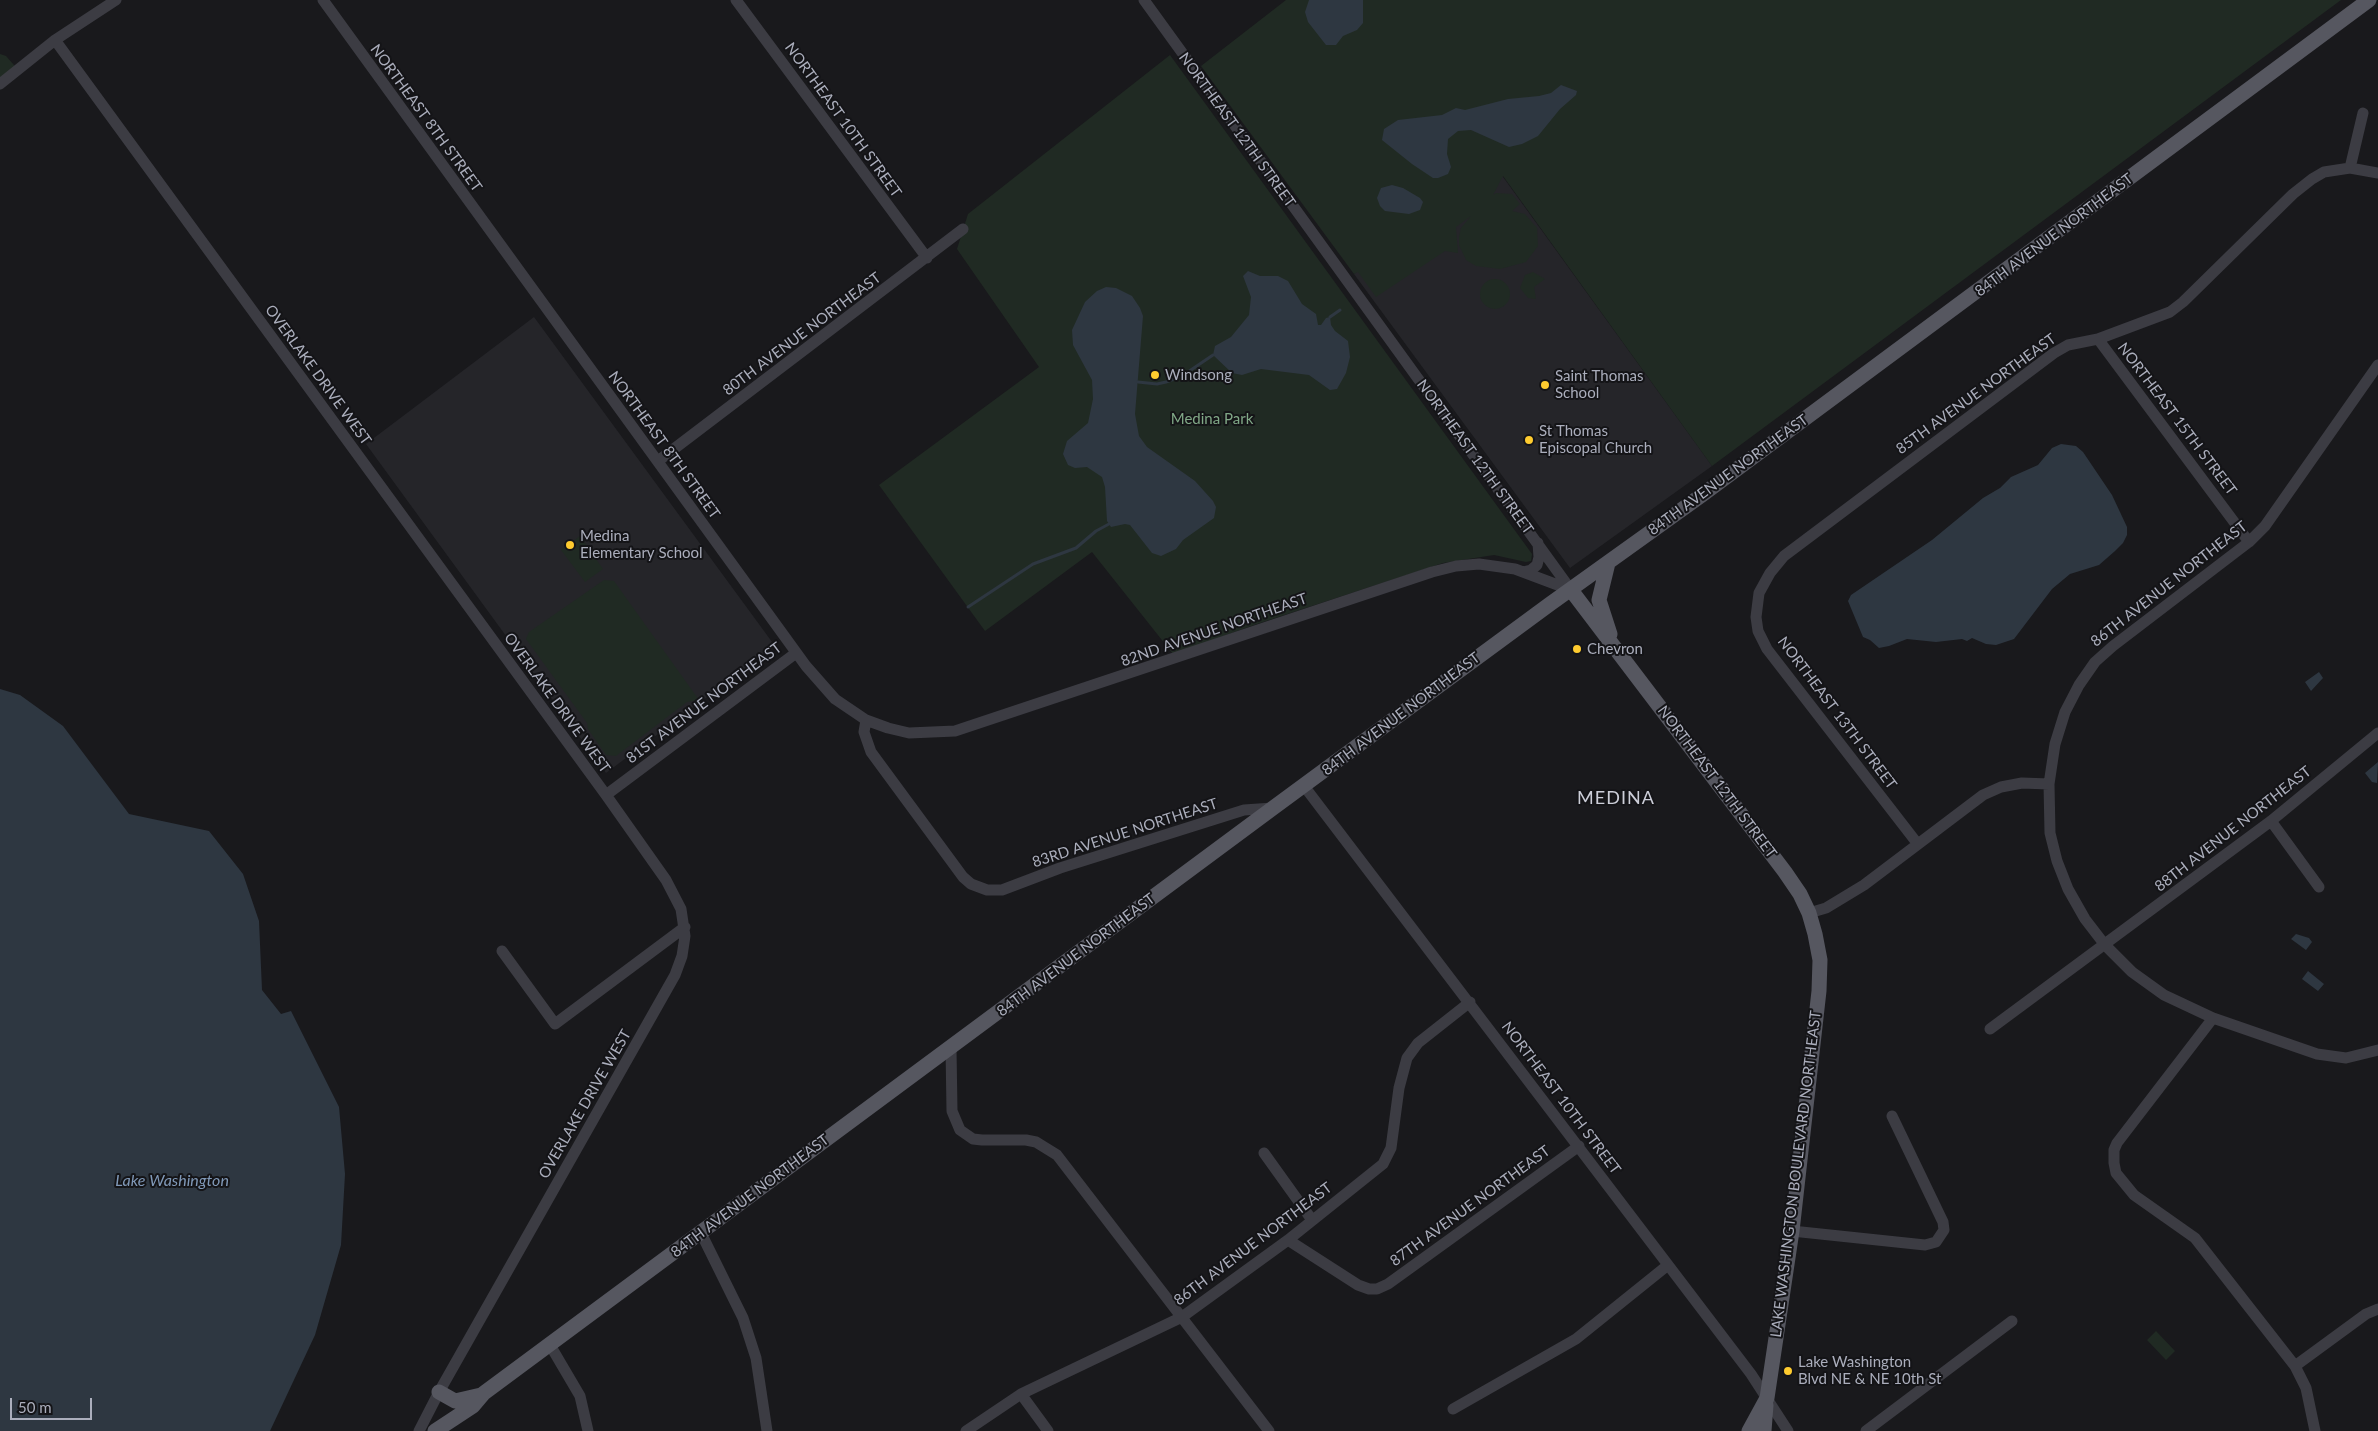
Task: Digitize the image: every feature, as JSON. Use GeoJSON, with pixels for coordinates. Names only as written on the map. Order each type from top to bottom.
{"type":"FeatureCollection","features":[{"type":"Feature","properties":{"kind":"main road","name":"84TH AVENUE NORTHEAST"},"geometry":{"type":"LineString","coordinates":[[435,1431],[473,1406],[484,1393],[1273,808],[1608,563],[2369,0]]}},
{"type":"Feature","properties":{"kind":"main road"},"geometry":{"type":"LineString","coordinates":[[1608,563],[1600,600],[1613,646]]}},
{"type":"Feature","properties":{"kind":"main road","name":"NORTHEAST 12TH STREET"},"geometry":{"type":"LineString","coordinates":[[1570,590],[1785,872],[1800,894],[1809,913]]}},
{"type":"Feature","properties":{"kind":"main road","name":"LAKE WASHINGTON BOULEVARD NORTHEAST"},"geometry":{"type":"LineString","coordinates":[[1749,1431],[1767,1398],[1792,1231],[1819,991],[1820,960],[1809,913]]}},
{"type":"Feature","properties":{"kind":"main road"},"geometry":{"type":"LineString","coordinates":[[439,1392],[455,1401],[484,1393]]}},
{"type":"Feature","properties":{"kind":"main road"},"geometry":{"type":"LineString","coordinates":[[1764,1431],[1767,1398]]}},
{"type":"Feature","properties":{"kind":"street"},"geometry":{"type":"LineString","coordinates":[[0,84],[55,40],[116,0]]}},
{"type":"Feature","properties":{"kind":"street","name":"NORTHEAST 8TH STREET"},"geometry":{"type":"LineString","coordinates":[[323,0],[796,653],[835,699],[866,720]]}},
{"type":"Feature","properties":{"kind":"street","name":"NORTHEAST 10TH STREET"},"geometry":{"type":"LineString","coordinates":[[736,0],[927,258]]}},
{"type":"Feature","properties":{"kind":"street","name":"NORTHEAST 12TH STREET"},"geometry":{"type":"LineString","coordinates":[[1144,0],[1570,590]]}},
{"type":"Feature","properties":{"kind":"street","name":"OVERLAKE DRIVE WEST"},"geometry":{"type":"LineString","coordinates":[[55,40],[606,795],[666,880],[681,909],[685,927],[682,956],[676,974],[439,1392],[419,1431]]}},
{"type":"Feature","properties":{"kind":"street"},"geometry":{"type":"LineString","coordinates":[[2350,168],[2363,113]]}},
{"type":"Feature","properties":{"kind":"street","name":"85TH AVENUE NORTHEAST"},"geometry":{"type":"LineString","coordinates":[[1759,592],[1770,573],[1784,556],[2046,359],[2068,345],[2098,339],[2170,312],[2183,302],[2302,186],[2324,172],[2350,168],[2378,173]]}},
{"type":"Feature","properties":{"kind":"street","name":"80TH AVENUE NORTHEAST"},"geometry":{"type":"LineString","coordinates":[[658,461],[963,229]]}},
{"type":"Feature","properties":{"kind":"street","name":"NORTHEAST 15TH STREET"},"geometry":{"type":"LineString","coordinates":[[2098,339],[2250,542]]}},
{"type":"Feature","properties":{"kind":"street","name":"86TH AVENUE NORTHEAST"},"geometry":{"type":"LineString","coordinates":[[2378,365],[2265,526],[2250,542],[2113,646],[2095,662],[2065,712],[2055,744],[2049,784],[2050,833],[2057,861],[2068,889],[2085,918],[2105,945],[2132,972],[2164,995],[2213,1018],[2317,1054],[2346,1058],[2378,1050]]}},
{"type":"Feature","properties":{"kind":"street"},"geometry":{"type":"LineString","coordinates":[[1523,572],[1532,570],[1537,565],[1539,557],[1537,542]]}},
{"type":"Feature","properties":{"kind":"street","name":"82ND AVENUE NORTHEAST"},"geometry":{"type":"LineString","coordinates":[[866,720],[909,733],[955,731],[1432,572],[1456,566],[1479,564],[1523,572],[1570,590]]}},
{"type":"Feature","properties":{"kind":"street","name":"NORTHEAST 13TH STREET"},"geometry":{"type":"LineString","coordinates":[[1759,592],[1756,617],[1758,631],[1767,649],[1917,843]]}},
{"type":"Feature","properties":{"kind":"street","name":"81ST AVENUE NORTHEAST"},"geometry":{"type":"LineString","coordinates":[[606,795],[796,653]]}},
{"type":"Feature","properties":{"kind":"street","name":"83RD AVENUE NORTHEAST"},"geometry":{"type":"LineString","coordinates":[[866,720],[864,732],[871,752],[963,877],[971,884],[987,890],[1002,890],[1060,868],[1244,810],[1273,808]]}},
{"type":"Feature","properties":{"kind":"street","name":"88TH AVENUE NORTHEAST"},"geometry":{"type":"LineString","coordinates":[[1990,1029],[2271,821],[2378,733]]}},
{"type":"Feature","properties":{"kind":"street"},"geometry":{"type":"LineString","coordinates":[[1809,913],[1826,908],[1864,885],[1917,843],[1983,795],[2002,787],[2022,783],[2049,784]]}},
{"type":"Feature","properties":{"kind":"street","name":"NORTHEAST 10TH STREET"},"geometry":{"type":"LineString","coordinates":[[1304,786],[1751,1374],[1788,1431]]}},
{"type":"Feature","properties":{"kind":"street"},"geometry":{"type":"LineString","coordinates":[[2271,821],[2319,887]]}},
{"type":"Feature","properties":{"kind":"street"},"geometry":{"type":"LineString","coordinates":[[502,951],[555,1024],[685,927]]}},
{"type":"Feature","properties":{"kind":"street","name":"86TH AVENUE NORTHEAST"},"geometry":{"type":"LineString","coordinates":[[966,1431],[1021,1394],[1182,1317],[1288,1240],[1383,1164],[1390,1148],[1399,1088],[1407,1058],[1418,1043],[1470,1002]]}},
{"type":"Feature","properties":{"kind":"street"},"geometry":{"type":"LineString","coordinates":[[2213,1018],[2117,1143],[2114,1150],[2116,1173],[2134,1195],[2195,1238],[2295,1366],[2306,1388],[2315,1431]]}},
{"type":"Feature","properties":{"kind":"street"},"geometry":{"type":"LineString","coordinates":[[950,1048],[952,1111],[960,1130],[973,1139],[1026,1140],[1036,1142],[1057,1155],[1269,1431]]}},
{"type":"Feature","properties":{"kind":"street"},"geometry":{"type":"LineString","coordinates":[[1792,1231],[1925,1245],[1936,1242],[1944,1230],[1943,1222],[1892,1116]]}},
{"type":"Feature","properties":{"kind":"street","name":"87TH AVENUE NORTHEAST"},"geometry":{"type":"LineString","coordinates":[[1288,1240],[1358,1285],[1369,1289],[1377,1289],[1388,1284],[1579,1146]]}},
{"type":"Feature","properties":{"kind":"street"},"geometry":{"type":"LineString","coordinates":[[1264,1153],[1312,1220]]}},
{"type":"Feature","properties":{"kind":"street"},"geometry":{"type":"LineString","coordinates":[[701,1233],[743,1318],[756,1358],[767,1431]]}},
{"type":"Feature","properties":{"kind":"street"},"geometry":{"type":"LineString","coordinates":[[1453,1409],[1576,1339],[1668,1265]]}},
{"type":"Feature","properties":{"kind":"street"},"geometry":{"type":"LineString","coordinates":[[2295,1366],[2366,1314],[2378,1309]]}},
{"type":"Feature","properties":{"kind":"street"},"geometry":{"type":"LineString","coordinates":[[1866,1431],[2012,1321]]}},
{"type":"Feature","properties":{"kind":"street"},"geometry":{"type":"LineString","coordinates":[[550,1345],[580,1396],[588,1431]]}},
{"type":"Feature","properties":{"kind":"street"},"geometry":{"type":"LineString","coordinates":[[1021,1394],[1048,1431]]}},
{"type":"Feature","properties":{"kind":"shaded area","name":"Saint Thomas School"},"geometry":{"type":"Polygon","coordinates":[[[1498,170],[1712,466],[1570,568],[1354,274],[1498,170]]]}},
{"type":"Feature","properties":{"kind":"shaded area","name":"Medina Elementary School"},"geometry":{"type":"Polygon","coordinates":[[[534,317],[775,646],[606,773],[366,444],[534,317]]]}},
{"type":"Feature","properties":{"kind":"green space"},"geometry":{"type":"Polygon","coordinates":[[[1286,0],[2341,0],[1712,466],[1503,176],[1493,195],[1496,193],[1512,194],[1520,204],[1512,211],[1525,214],[1537,228],[1538,246],[1526,262],[1500,269],[1476,266],[1466,260],[1459,245],[1459,237],[1461,228],[1471,216],[1456,227],[1458,253],[1445,251],[1376,297],[1358,272],[1354,274],[1201,66],[1286,0]]]}},
{"type":"Feature","properties":{"kind":"green space"},"geometry":{"type":"Polygon","coordinates":[[[0,54],[6,56],[21,73],[0,90],[0,54]]]}},
{"type":"Feature","properties":{"kind":"green space","name":"Medina Park"},"geometry":{"type":"Polygon","coordinates":[[[1170,55],[1532,554],[1531,561],[1526,562],[1494,555],[1443,563],[1257,624],[1173,654],[1092,552],[985,631],[879,485],[1039,367],[957,249],[968,214],[1170,55]]]}},
{"type":"Feature","properties":{"kind":"green space"},"geometry":{"type":"Polygon","coordinates":[[[1533,272],[1545,279],[1534,287],[1536,299],[1528,298],[1520,288],[1525,275],[1533,272]]]}},
{"type":"Feature","properties":{"kind":"green space"},"geometry":{"type":"Polygon","coordinates":[[[1495,279],[1506,283],[1510,294],[1506,305],[1495,309],[1484,305],[1480,294],[1484,283],[1495,279]]]}},
{"type":"Feature","properties":{"kind":"green space"},"geometry":{"type":"Polygon","coordinates":[[[580,536],[603,569],[585,582],[561,550],[580,536]]]}},
{"type":"Feature","properties":{"kind":"green space"},"geometry":{"type":"Polygon","coordinates":[[[604,580],[614,581],[699,700],[687,702],[616,756],[606,755],[588,729],[587,723],[526,639],[529,632],[604,580]]]}},
{"type":"Feature","properties":{"kind":"green space"},"geometry":{"type":"Polygon","coordinates":[[[2156,1331],[2175,1351],[2166,1360],[2147,1340],[2156,1331]]]}},
{"type":"Feature","properties":{"kind":"water"},"geometry":{"type":"Polygon","coordinates":[[[1309,0],[1363,0],[1363,23],[1357,30],[1343,36],[1336,45],[1326,45],[1308,22],[1305,12],[1309,0]]]}},
{"type":"Feature","properties":{"kind":"water"},"geometry":{"type":"Polygon","coordinates":[[[1561,85],[1577,91],[1576,95],[1560,109],[1538,136],[1522,144],[1509,147],[1471,130],[1458,131],[1448,139],[1447,154],[1451,167],[1448,174],[1438,178],[1433,178],[1412,164],[1382,140],[1384,129],[1398,120],[1442,115],[1456,108],[1465,110],[1508,99],[1539,96],[1551,93],[1561,85]]]}},
{"type":"Feature","properties":{"kind":"water"},"geometry":{"type":"Polygon","coordinates":[[[1392,185],[1403,188],[1420,198],[1423,202],[1420,210],[1409,214],[1385,211],[1380,206],[1377,198],[1381,188],[1392,185]]]}},
{"type":"Feature","properties":{"kind":"water"},"geometry":{"type":"Polygon","coordinates":[[[1248,271],[1260,276],[1278,276],[1288,281],[1302,304],[1316,314],[1318,325],[1321,325],[1326,318],[1330,317],[1331,325],[1335,331],[1348,341],[1350,357],[1346,373],[1337,389],[1330,390],[1309,375],[1261,369],[1242,375],[1232,373],[1213,355],[1215,346],[1231,337],[1249,315],[1251,297],[1243,276],[1248,271]]]}},
{"type":"Feature","properties":{"kind":"water"},"geometry":{"type":"Polygon","coordinates":[[[1106,287],[1116,288],[1132,296],[1143,316],[1135,414],[1139,436],[1147,447],[1195,481],[1216,507],[1214,518],[1183,540],[1176,549],[1161,556],[1152,553],[1130,525],[1125,524],[1111,527],[1107,521],[1105,487],[1102,477],[1087,467],[1075,468],[1068,465],[1063,454],[1067,441],[1088,423],[1093,399],[1092,380],[1073,345],[1072,330],[1085,302],[1097,291],[1106,287]]]}},
{"type":"Feature","properties":{"kind":"water"},"geometry":{"type":"Polygon","coordinates":[[[2061,444],[2076,446],[2083,452],[2112,495],[2127,527],[2127,535],[2123,543],[2115,551],[2099,565],[2070,574],[2052,589],[2014,639],[1996,645],[1986,644],[1972,638],[1967,641],[1962,639],[1936,642],[1907,639],[1879,648],[1863,637],[1848,601],[1851,595],[1932,540],[1983,498],[2000,488],[2011,477],[2038,465],[2052,448],[2061,444]]]}},
{"type":"Feature","properties":{"kind":"water"},"geometry":{"type":"Polygon","coordinates":[[[2319,672],[2323,678],[2311,691],[2305,682],[2319,672]]]}},
{"type":"Feature","properties":{"kind":"water","name":"Lake Washington"},"geometry":{"type":"Polygon","coordinates":[[[0,689],[20,695],[63,726],[129,814],[209,831],[243,874],[259,921],[262,990],[281,1014],[291,1011],[339,1107],[345,1174],[341,1245],[315,1335],[270,1431],[0,1431],[0,689]]]}},
{"type":"Feature","properties":{"kind":"water"},"geometry":{"type":"Polygon","coordinates":[[[2378,762],[2377,783],[2372,782],[2365,773],[2378,762]]]}},
{"type":"Feature","properties":{"kind":"water"},"geometry":{"type":"Polygon","coordinates":[[[2296,934],[2309,938],[2312,942],[2306,950],[2291,939],[2296,934]]]}},
{"type":"Feature","properties":{"kind":"water"},"geometry":{"type":"Polygon","coordinates":[[[2308,971],[2324,984],[2318,991],[2302,979],[2308,971]]]}},
{"type":"Feature","properties":{"kind":"waterway"},"geometry":{"type":"LineString","coordinates":[[1330,317],[1340,310]]}},
{"type":"Feature","properties":{"kind":"waterway"},"geometry":{"type":"LineString","coordinates":[[1138,382],[1157,384],[1166,382],[1182,376],[1213,355]]}},
{"type":"Feature","properties":{"kind":"waterway"},"geometry":{"type":"LineString","coordinates":[[968,607],[1033,564],[1076,548],[1096,531],[1109,524]]}},
{"type":"Feature","properties":{"kind":"place","name":"Windsong"},"geometry":{"type":"Point","coordinates":[1155,375]}},
{"type":"Feature","properties":{"kind":"place","name":"Saint Thomas School"},"geometry":{"type":"Point","coordinates":[1545,385]}},
{"type":"Feature","properties":{"kind":"place","name":"St Thomas Episcopal Church"},"geometry":{"type":"Point","coordinates":[1529,440]}},
{"type":"Feature","properties":{"kind":"place","name":"Medina Elementary School"},"geometry":{"type":"Point","coordinates":[570,545]}},
{"type":"Feature","properties":{"kind":"place","name":"Chevron"},"geometry":{"type":"Point","coordinates":[1577,649]}},
{"type":"Feature","properties":{"kind":"place","name":"Lake Washington Blvd NE & NE 10th St"},"geometry":{"type":"Point","coordinates":[1788,1371]}},
{"type":"Feature","properties":{"kind":"district","name":"MEDINA"},"geometry":{"type":"Point","coordinates":[1616,798]}}]}
